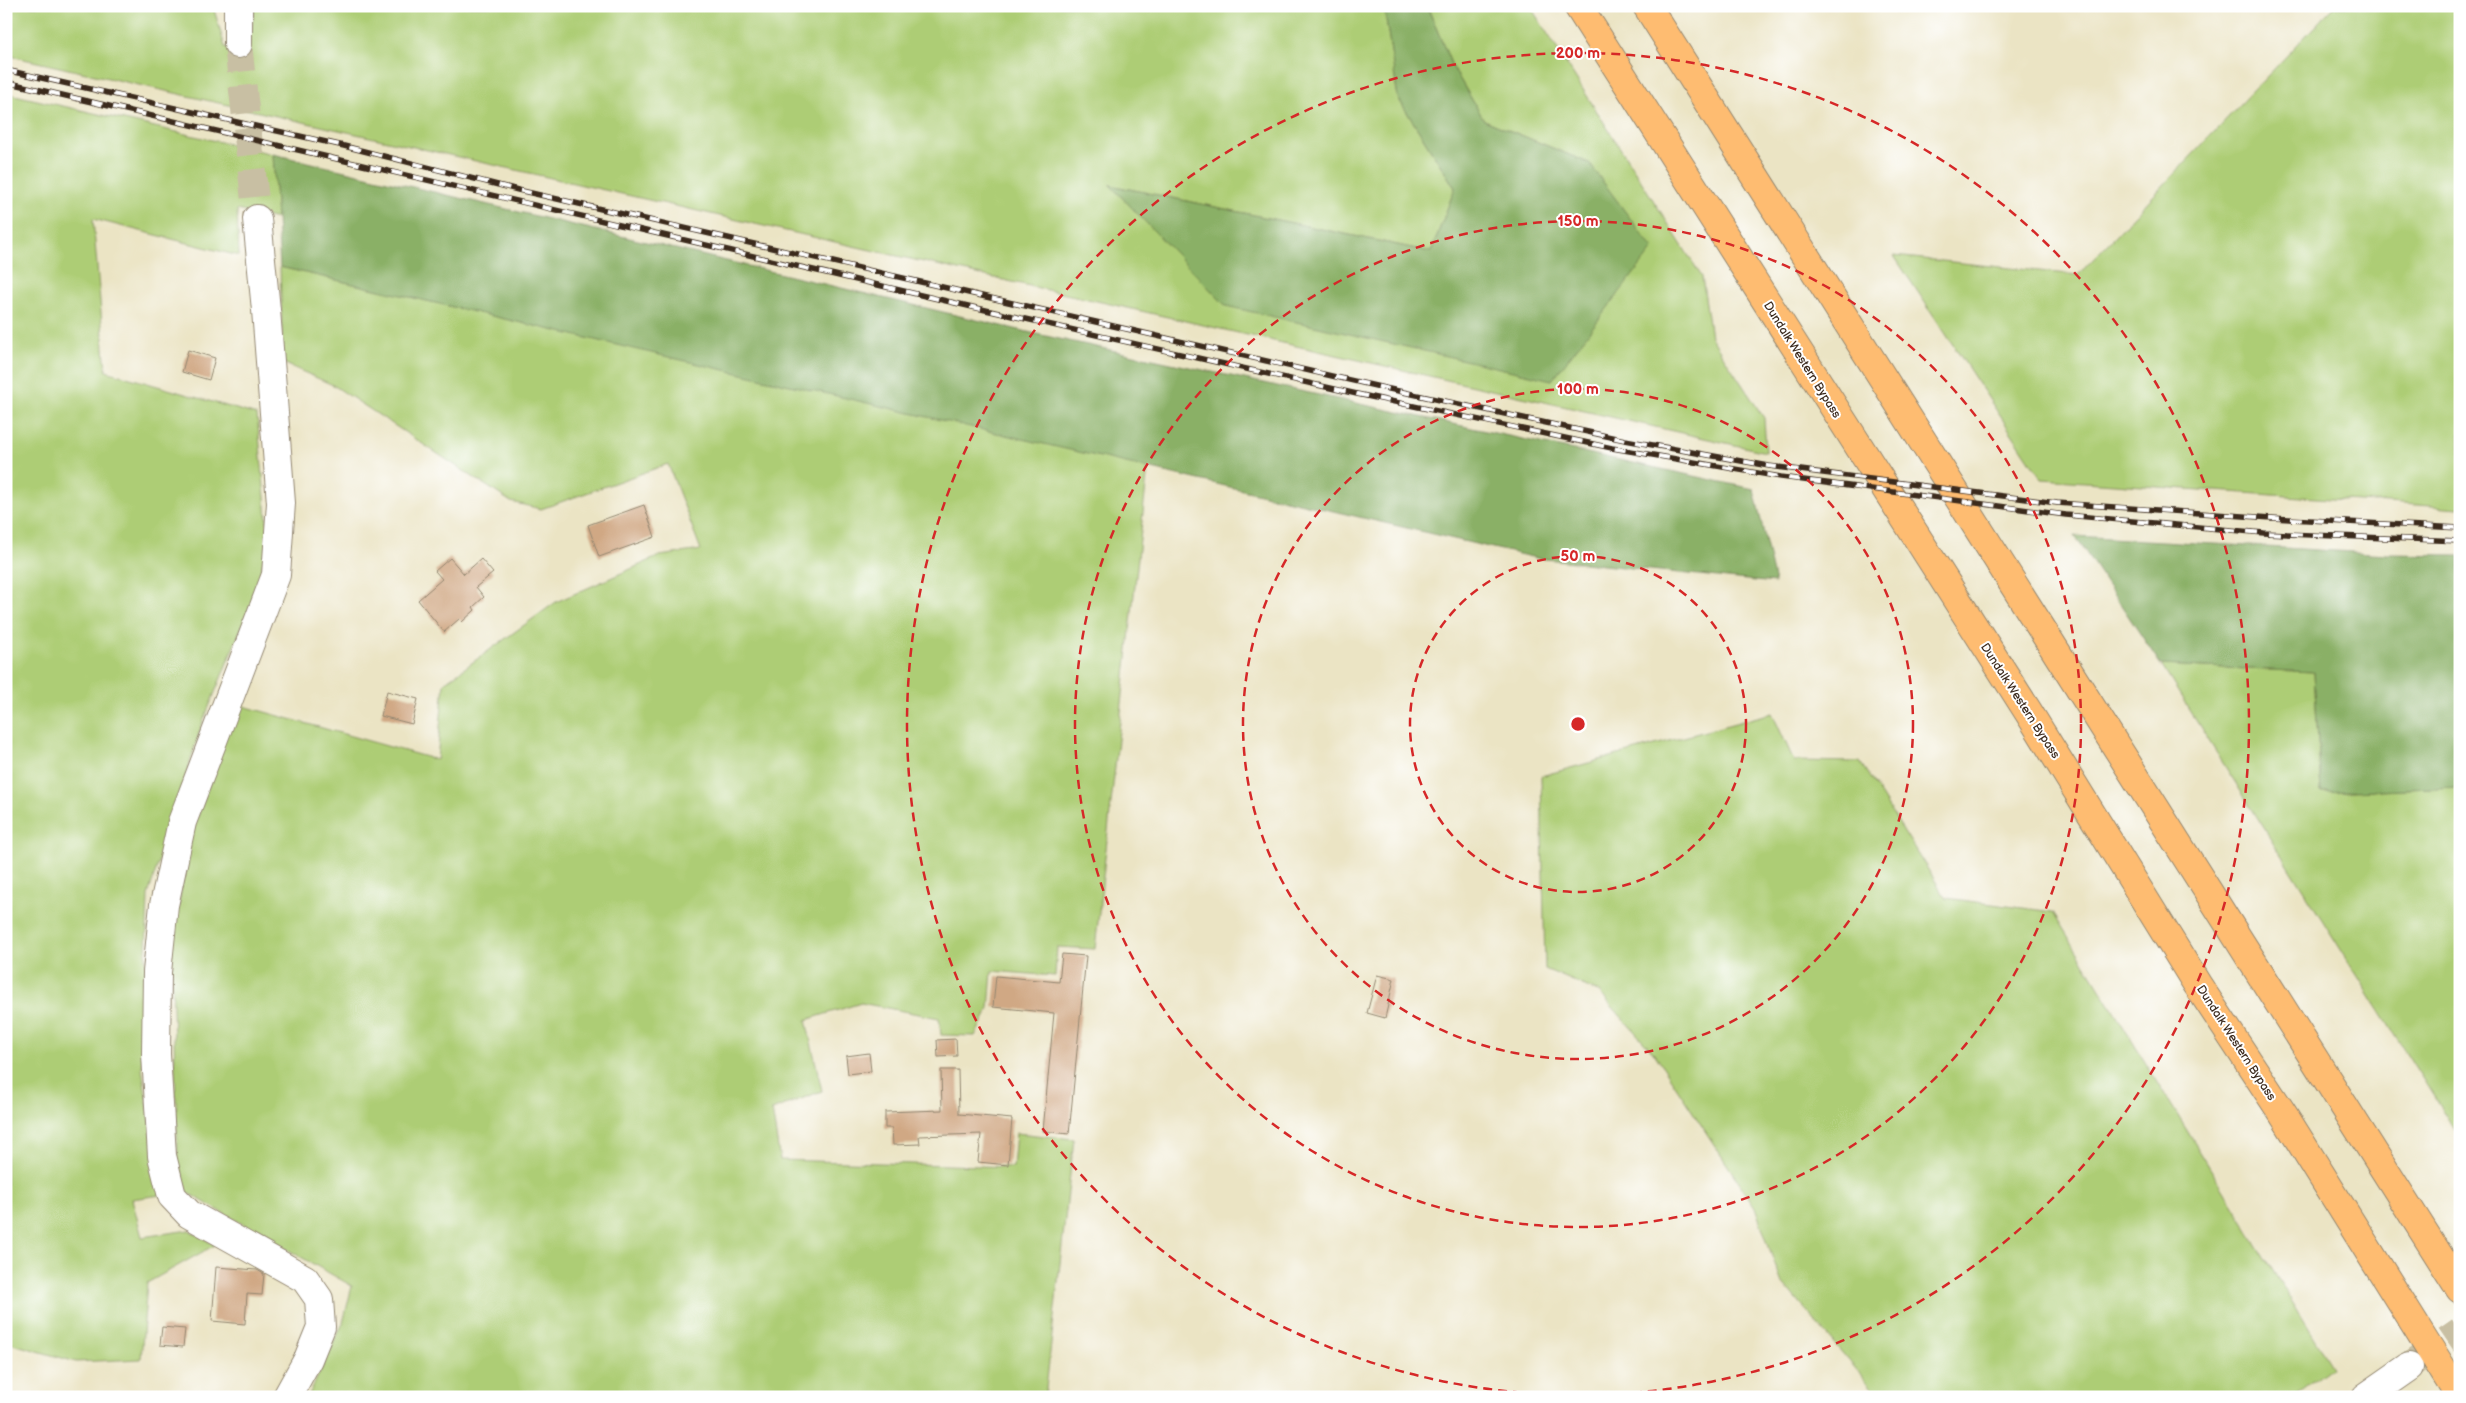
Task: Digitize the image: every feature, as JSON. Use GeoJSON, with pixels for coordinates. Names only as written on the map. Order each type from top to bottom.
{"type":"FeatureCollection","features":[{"type":"Feature","properties":{"kind":"highway","name":"Dundalk Western Bypass"},"geometry":{"type":"LineString","coordinates":[[1578,6],[2029,713],[2197,984],[2283,1114],[2460,1397]]}},
{"type":"Feature","properties":{"kind":"highway"},"geometry":{"type":"LineString","coordinates":[[1647,6],[2460,1289]]}},
{"type":"Feature","properties":{"kind":"highway"},"geometry":{"type":"LineString","coordinates":[[1668,6],[1776,176],[1878,370]]}},
{"type":"Feature","properties":{"kind":"street"},"geometry":{"type":"LineString","coordinates":[[238,6],[238,44]]}},
{"type":"Feature","properties":{"kind":"street"},"geometry":{"type":"LineString","coordinates":[[257,219],[280,503],[276,575],[182,822],[164,905],[157,972],[156,1054],[162,1156],[172,1196],[189,1214],[305,1279],[319,1299],[321,1327],[308,1359],[287,1397]]}},
{"type":"Feature","properties":{"kind":"street"},"geometry":{"type":"LineString","coordinates":[[2366,1397],[2409,1367]]}},
{"type":"Feature","properties":{"kind":"green space"},"geometry":{"type":"Polygon","coordinates":[[[6,6],[213,6],[225,47],[248,51],[255,6],[1384,6],[1398,98],[1455,188],[1431,252],[1110,185],[1552,380],[1589,163],[1484,120],[1452,66],[1427,6],[1530,6],[1702,277],[1711,337],[1764,418],[1766,452],[6,55],[6,6]]]}},
{"type":"Feature","properties":{"kind":"green space"},"geometry":{"type":"Polygon","coordinates":[[[1384,6],[1427,6],[1452,66],[1484,120],[1589,163],[1653,249],[1552,380],[1226,306],[1110,185],[1431,252],[1455,188],[1398,98],[1384,6]]]}},
{"type":"Feature","properties":{"kind":"green space"},"geometry":{"type":"Polygon","coordinates":[[[2334,6],[2460,6],[2460,508],[2042,479],[1894,256],[2078,275],[2334,6]]]}},
{"type":"Feature","properties":{"kind":"green space"},"geometry":{"type":"Polygon","coordinates":[[[6,93],[273,154],[277,219],[237,210],[239,256],[93,219],[106,371],[257,415],[269,539],[254,597],[202,724],[148,895],[142,1068],[161,1195],[132,1199],[142,1237],[189,1230],[215,1245],[147,1283],[141,1359],[76,1362],[6,1342],[6,93]]]}},
{"type":"Feature","properties":{"kind":"green space"},"geometry":{"type":"Polygon","coordinates":[[[273,154],[1032,333],[1754,489],[1775,583],[1536,558],[280,267],[273,154]]]}},
{"type":"Feature","properties":{"kind":"green space"},"geometry":{"type":"Polygon","coordinates":[[[280,267],[1148,467],[1095,949],[1057,947],[1055,976],[992,971],[989,1009],[975,1036],[941,1035],[939,1018],[861,1003],[806,1020],[822,1091],[772,1110],[780,1160],[1013,1167],[1016,1133],[1074,1139],[1045,1397],[308,1397],[343,1323],[352,1286],[188,1193],[178,1161],[171,947],[191,836],[236,704],[437,760],[444,683],[556,602],[660,556],[701,550],[668,464],[541,509],[511,502],[333,385],[283,363],[280,267]]]}},
{"type":"Feature","properties":{"kind":"green space"},"geometry":{"type":"Polygon","coordinates":[[[2075,536],[2388,554],[2460,555],[2460,787],[2321,792],[2314,672],[2161,665],[2075,536]]]}},
{"type":"Feature","properties":{"kind":"green space"},"geometry":{"type":"Polygon","coordinates":[[[2161,665],[2314,672],[2321,792],[2460,787],[2460,1138],[2161,665]]]}},
{"type":"Feature","properties":{"kind":"green space"},"geometry":{"type":"Polygon","coordinates":[[[1772,713],[1794,761],[1860,762],[1946,898],[2053,912],[2332,1367],[2292,1397],[1874,1397],[1873,1389],[1781,1281],[1755,1207],[1654,1053],[1599,992],[1545,969],[1541,776],[1772,713]]]}},
{"type":"Feature","properties":{"kind":"building"},"geometry":{"type":"Polygon","coordinates":[[[188,350],[215,358],[209,380],[182,372],[188,350]]]}},
{"type":"Feature","properties":{"kind":"building"},"geometry":{"type":"Polygon","coordinates":[[[644,505],[655,537],[599,557],[588,525],[644,505]]]}},
{"type":"Feature","properties":{"kind":"building"},"geometry":{"type":"Polygon","coordinates":[[[450,558],[464,574],[481,559],[493,573],[476,587],[484,597],[473,607],[475,610],[462,622],[459,619],[444,632],[418,600],[442,579],[435,571],[450,558]]]}},
{"type":"Feature","properties":{"kind":"building"},"geometry":{"type":"Polygon","coordinates":[[[387,691],[418,699],[412,724],[381,716],[387,691]]]}},
{"type":"Feature","properties":{"kind":"building"},"geometry":{"type":"Polygon","coordinates":[[[1062,954],[1086,956],[1069,1134],[1043,1131],[1054,1013],[993,1007],[996,976],[1059,982],[1062,954]]]}},
{"type":"Feature","properties":{"kind":"building"},"geometry":{"type":"Polygon","coordinates":[[[1377,975],[1394,979],[1385,1018],[1367,1013],[1377,975]]]}},
{"type":"Feature","properties":{"kind":"building"},"geometry":{"type":"Polygon","coordinates":[[[956,1039],[957,1056],[938,1057],[937,1040],[956,1039]]]}},
{"type":"Feature","properties":{"kind":"building"},"geometry":{"type":"Polygon","coordinates":[[[869,1053],[871,1071],[848,1074],[846,1056],[869,1053]]]}},
{"type":"Feature","properties":{"kind":"building"},"geometry":{"type":"Polygon","coordinates":[[[941,1070],[958,1070],[959,1114],[1012,1119],[1008,1165],[978,1162],[981,1134],[919,1136],[920,1144],[893,1145],[892,1128],[885,1128],[885,1112],[942,1110],[941,1070]]]}},
{"type":"Feature","properties":{"kind":"building"},"geometry":{"type":"Polygon","coordinates":[[[216,1267],[257,1270],[264,1274],[262,1295],[247,1294],[245,1324],[212,1321],[216,1267]]]}},
{"type":"Feature","properties":{"kind":"building"},"geometry":{"type":"Polygon","coordinates":[[[162,1327],[185,1329],[183,1347],[160,1345],[162,1327]]]}},
{"type":"Feature","properties":{"kind":"tunnel"},"geometry":{"type":"LineString","coordinates":[[238,44],[257,219]]}},
{"type":"Feature","properties":{"kind":"tunnel"},"geometry":{"type":"LineString","coordinates":[[2412,1364],[2460,1331]]}},
{"type":"Feature","properties":{"kind":"railway"},"geometry":{"type":"LineString","coordinates":[[6,70],[344,146],[518,190],[1380,387],[1625,440],[1769,466],[2057,503],[2272,518],[2460,528]]}},
{"type":"Feature","properties":{"kind":"railway"},"geometry":{"type":"LineString","coordinates":[[6,82],[968,306],[1357,394],[1612,448],[1781,477],[2066,515],[2264,533],[2460,541]]}}]}
